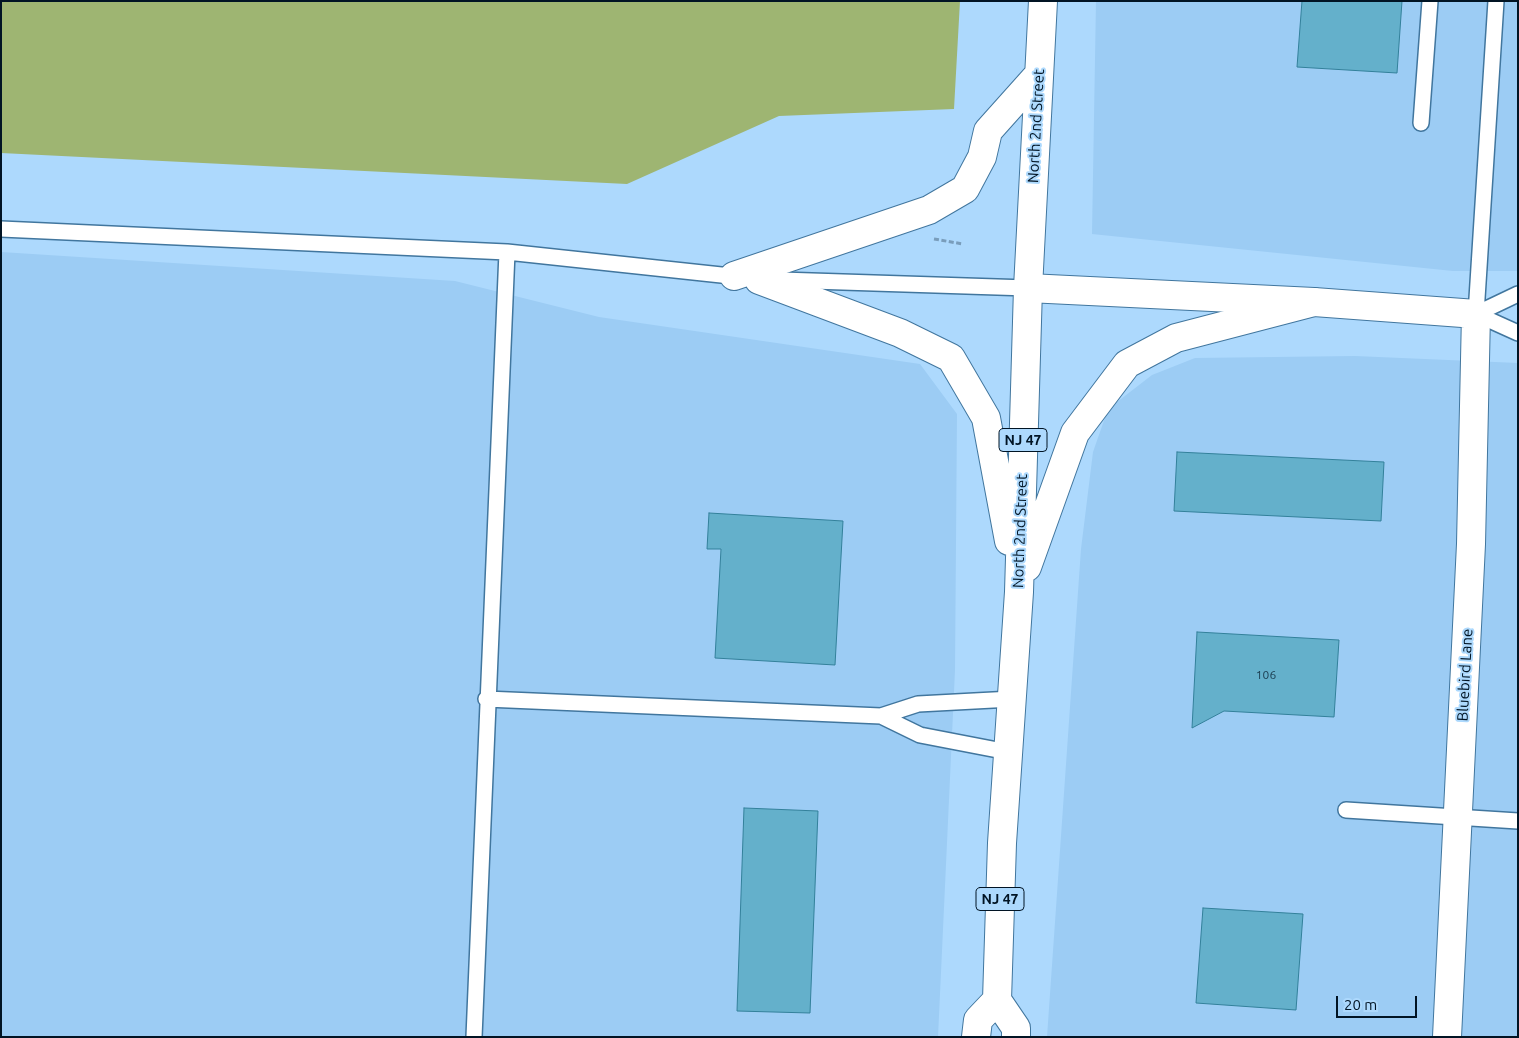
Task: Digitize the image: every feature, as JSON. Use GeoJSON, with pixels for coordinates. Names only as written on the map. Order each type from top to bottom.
{"type":"FeatureCollection","features":[{"type":"Feature","properties":{"kind":"main road","name":"North 2nd Street"},"geometry":{"type":"LineString","coordinates":[[997,1000],[1008,752],[1018,592],[1028,288],[1043,1]]}},
{"type":"Feature","properties":{"kind":"main road"},"geometry":{"type":"LineString","coordinates":[[747,278],[929,210],[965,189],[982,158],[988,131],[1039,74]]}},
{"type":"Feature","properties":{"kind":"main road"},"geometry":{"type":"LineString","coordinates":[[747,278],[900,333],[950,358],[986,418],[1018,592]]}},
{"type":"Feature","properties":{"kind":"main road"},"geometry":{"type":"LineString","coordinates":[[1028,288],[1314,302],[1476,314]]}},
{"type":"Feature","properties":{"kind":"main road"},"geometry":{"type":"LineString","coordinates":[[1018,592],[1075,433],[1127,364],[1176,338],[1314,302]]}},
{"type":"Feature","properties":{"kind":"main road","name":"Bluebird Lane"},"geometry":{"type":"LineString","coordinates":[[1448,1037],[1471,544],[1476,314]]}},
{"type":"Feature","properties":{"kind":"main road"},"geometry":{"type":"LineString","coordinates":[[976,1037],[978,1020],[997,1000],[1016,1028],[1016,1037]]}},
{"type":"Feature","properties":{"kind":"lane"},"geometry":{"type":"LineString","coordinates":[[1421,123],[1430,1]]}},
{"type":"Feature","properties":{"kind":"lane"},"geometry":{"type":"LineString","coordinates":[[1476,314],[1496,1]]}},
{"type":"Feature","properties":{"kind":"lane"},"geometry":{"type":"LineString","coordinates":[[1,229],[507,252],[747,278],[1028,288]]}},
{"type":"Feature","properties":{"kind":"lane"},"geometry":{"type":"LineString","coordinates":[[474,1037],[486,699],[507,252]]}},
{"type":"Feature","properties":{"kind":"lane"},"geometry":{"type":"LineString","coordinates":[[1476,314],[1518,294]]}},
{"type":"Feature","properties":{"kind":"lane"},"geometry":{"type":"LineString","coordinates":[[1476,314],[1518,333]]}},
{"type":"Feature","properties":{"kind":"lane"},"geometry":{"type":"LineString","coordinates":[[486,699],[881,716],[918,704],[1012,698]]}},
{"type":"Feature","properties":{"kind":"lane"},"geometry":{"type":"LineString","coordinates":[[881,716],[920,735],[1008,752]]}},
{"type":"Feature","properties":{"kind":"lane"},"geometry":{"type":"LineString","coordinates":[[1346,810],[1518,821]]}},
{"type":"Feature","properties":{"kind":"path"},"geometry":{"type":"LineString","coordinates":[[926,237],[963,244]]}},
{"type":"Feature","properties":{"kind":"shaded area"},"geometry":{"type":"Polygon","coordinates":[[[1096,1],[1518,1],[1518,271],[1453,271],[1092,234],[1096,1]]]}},
{"type":"Feature","properties":{"kind":"shaded area"},"geometry":{"type":"Polygon","coordinates":[[[1,252],[455,281],[599,317],[920,364],[957,414],[955,670],[938,1037],[1,1037],[1,252]]]}},
{"type":"Feature","properties":{"kind":"shaded area"},"geometry":{"type":"Polygon","coordinates":[[[1355,356],[1518,363],[1518,1037],[1047,1037],[1081,549],[1093,452],[1108,409],[1152,375],[1195,358],[1355,356]]]}},
{"type":"Feature","properties":{"kind":"green space"},"geometry":{"type":"Polygon","coordinates":[[[1,1],[960,1],[954,109],[779,116],[627,184],[1,153],[1,1]]]}},
{"type":"Feature","properties":{"kind":"building"},"geometry":{"type":"Polygon","coordinates":[[[1302,1],[1402,1],[1397,73],[1297,67],[1302,1]]]}},
{"type":"Feature","properties":{"kind":"building"},"geometry":{"type":"Polygon","coordinates":[[[1177,452],[1384,462],[1381,521],[1174,511],[1177,452]]]}},
{"type":"Feature","properties":{"kind":"building"},"geometry":{"type":"Polygon","coordinates":[[[709,513],[843,521],[835,665],[715,658],[721,549],[707,549],[709,513]]]}},
{"type":"Feature","properties":{"kind":"building"},"geometry":{"type":"Polygon","coordinates":[[[1197,632],[1339,640],[1334,717],[1224,711],[1192,728],[1197,632]]]}},
{"type":"Feature","properties":{"kind":"building"},"geometry":{"type":"Polygon","coordinates":[[[744,808],[818,811],[810,1013],[737,1011],[744,808]]]}},
{"type":"Feature","properties":{"kind":"building"},"geometry":{"type":"Polygon","coordinates":[[[1203,908],[1303,914],[1296,1010],[1196,1003],[1203,908]]]}}]}
